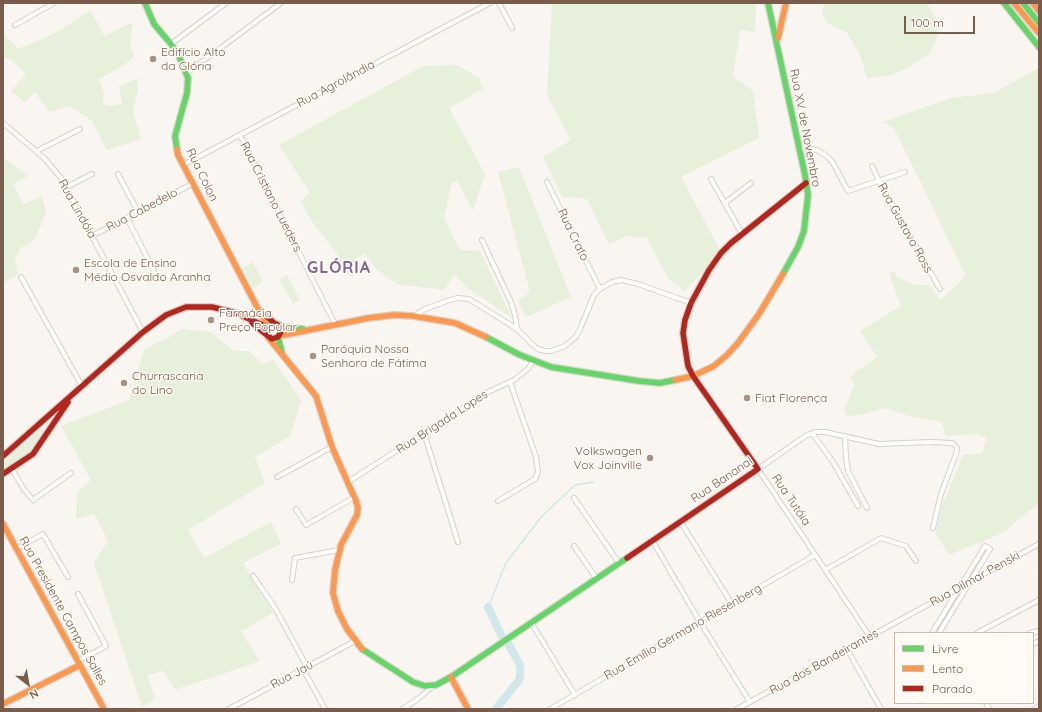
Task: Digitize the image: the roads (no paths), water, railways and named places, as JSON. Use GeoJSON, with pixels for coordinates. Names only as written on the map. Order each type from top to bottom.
{"type":"FeatureCollection","features":[{"type":"Feature","properties":{"kind":"main road","name":"Rua Colon"},"geometry":{"type":"LineString","coordinates":[[145,3],[154,24],[171,44],[179,56],[187,73],[188,88],[175,136],[177,148],[183,165],[267,327]]}},
{"type":"Feature","properties":{"kind":"main road","name":"Rua XV de Novembro"},"geometry":{"type":"LineString","coordinates":[[279,337],[335,324],[382,316],[413,316],[442,320],[468,328],[489,337],[533,361],[561,369],[651,383],[671,381],[693,376],[714,366],[738,343],[759,314],[790,262],[801,239],[805,224],[808,202],[806,183],[800,148],[768,3]]}},
{"type":"Feature","properties":{"kind":"main road","name":"Rua XV de Novembro"},"geometry":{"type":"LineString","coordinates":[[778,44],[781,21],[786,3]]}},
{"type":"Feature","properties":{"kind":"main road"},"geometry":{"type":"LineString","coordinates":[[1004,3],[1039,47]]}},
{"type":"Feature","properties":{"kind":"main road"},"geometry":{"type":"LineString","coordinates":[[1014,3],[1039,33]]}},
{"type":"Feature","properties":{"kind":"main road"},"geometry":{"type":"LineString","coordinates":[[1023,3],[1039,23]]}},
{"type":"Feature","properties":{"kind":"main road"},"geometry":{"type":"LineString","coordinates":[[1033,3],[1039,10]]}},
{"type":"Feature","properties":{"kind":"main road","name":"Rua Tutóia"},"geometry":{"type":"LineString","coordinates":[[758,469],[693,376],[687,361],[684,333],[686,315],[691,303],[716,259],[725,248],[806,183]]}},
{"type":"Feature","properties":{"kind":"main road"},"geometry":{"type":"LineString","coordinates":[[3,456],[143,332],[166,315],[180,309],[194,306],[221,308],[267,327],[275,324],[281,330],[279,337],[283,356]]}},
{"type":"Feature","properties":{"kind":"main road","name":"Rua Colon"},"geometry":{"type":"LineString","coordinates":[[259,309],[275,324]]}},
{"type":"Feature","properties":{"kind":"main road"},"geometry":{"type":"LineString","coordinates":[[248,319],[267,336],[316,396],[332,447],[355,497],[358,508],[357,515],[344,537],[334,576],[334,600],[341,618],[355,641],[368,654],[421,686],[432,686]]}},
{"type":"Feature","properties":{"kind":"main road","name":"Rua XV de Novembro"},"geometry":{"type":"LineString","coordinates":[[275,324],[285,327],[309,330]]}},
{"type":"Feature","properties":{"kind":"main road"},"geometry":{"type":"LineString","coordinates":[[267,327],[267,336]]}},
{"type":"Feature","properties":{"kind":"main road"},"geometry":{"type":"LineString","coordinates":[[267,336],[272,339],[279,337]]}},
{"type":"Feature","properties":{"kind":"main road"},"geometry":{"type":"LineString","coordinates":[[3,474],[33,454],[74,394]]}},
{"type":"Feature","properties":{"kind":"main road"},"geometry":{"type":"LineString","coordinates":[[41,422],[46,431],[45,437]]}},
{"type":"Feature","properties":{"kind":"main road","name":"Rua Bananal"},"geometry":{"type":"LineString","coordinates":[[432,686],[440,684],[451,677],[758,469]]}},
{"type":"Feature","properties":{"kind":"main road","name":"Rua Presidente Campos Salles"},"geometry":{"type":"LineString","coordinates":[[3,524],[104,709]]}},
{"type":"Feature","properties":{"kind":"main road"},"geometry":{"type":"LineString","coordinates":[[3,704],[79,663]]}},
{"type":"Feature","properties":{"kind":"main road"},"geometry":{"type":"LineString","coordinates":[[451,677],[468,709]]}},
{"type":"Feature","properties":{"kind":"street"},"geometry":{"type":"LineString","coordinates":[[15,25],[54,3]]}},
{"type":"Feature","properties":{"kind":"street"},"geometry":{"type":"LineString","coordinates":[[171,44],[226,3]]}},
{"type":"Feature","properties":{"kind":"street"},"geometry":{"type":"LineString","coordinates":[[187,73],[281,3]]}},
{"type":"Feature","properties":{"kind":"street","name":"Rua Agrolândia"},"geometry":{"type":"LineString","coordinates":[[183,165],[490,3]]}},
{"type":"Feature","properties":{"kind":"street"},"geometry":{"type":"LineString","coordinates":[[498,3],[512,28]]}},
{"type":"Feature","properties":{"kind":"street","name":"Rua Lindóia"},"geometry":{"type":"LineString","coordinates":[[3,123],[37,151],[55,170],[66,187],[143,332]]}},
{"type":"Feature","properties":{"kind":"street"},"geometry":{"type":"LineString","coordinates":[[37,151],[80,129]]}},
{"type":"Feature","properties":{"kind":"street","name":"Rua Cristiano Lueders"},"geometry":{"type":"LineString","coordinates":[[240,135],[335,324]]}},
{"type":"Feature","properties":{"kind":"street"},"geometry":{"type":"LineString","coordinates":[[800,148],[817,150],[828,157],[833,162],[848,191],[905,172]]}},
{"type":"Feature","properties":{"kind":"street","name":"Rua Gustavo Ross"},"geometry":{"type":"LineString","coordinates":[[872,166],[940,290]]}},
{"type":"Feature","properties":{"kind":"street"},"geometry":{"type":"LineString","coordinates":[[66,187],[92,174]]}},
{"type":"Feature","properties":{"kind":"street"},"geometry":{"type":"LineString","coordinates":[[118,174],[138,212]]}},
{"type":"Feature","properties":{"kind":"street"},"geometry":{"type":"LineString","coordinates":[[711,179],[742,234]]}},
{"type":"Feature","properties":{"kind":"street","name":"Rua Crato"},"geometry":{"type":"LineString","coordinates":[[546,182],[600,289]]}},
{"type":"Feature","properties":{"kind":"street"},"geometry":{"type":"LineString","coordinates":[[725,203],[751,183]]}},
{"type":"Feature","properties":{"kind":"street","name":"Rua Cabedelo"},"geometry":{"type":"LineString","coordinates":[[92,236],[192,184]]}},
{"type":"Feature","properties":{"kind":"street"},"geometry":{"type":"LineString","coordinates":[[126,218],[157,277]]}},
{"type":"Feature","properties":{"kind":"street"},"geometry":{"type":"LineString","coordinates":[[482,240],[511,302],[517,329]]}},
{"type":"Feature","properties":{"kind":"street"},"geometry":{"type":"LineString","coordinates":[[21,277],[82,386]]}},
{"type":"Feature","properties":{"kind":"street"},"geometry":{"type":"LineString","coordinates":[[413,316],[440,303],[457,298],[463,298],[477,303],[517,329],[538,349],[551,351],[571,342],[580,329],[591,300],[600,289],[612,282],[621,280],[638,284],[691,303]]}},
{"type":"Feature","properties":{"kind":"street","name":"Rua Brigada Lopes"},"geometry":{"type":"LineString","coordinates":[[348,482],[486,393],[521,375],[533,361]]}},
{"type":"Feature","properties":{"kind":"street"},"geometry":{"type":"LineString","coordinates":[[498,501],[535,479],[538,472],[536,457],[510,382]]}},
{"type":"Feature","properties":{"kind":"street"},"geometry":{"type":"LineString","coordinates":[[858,506],[833,462],[812,433],[821,431],[879,444],[952,443],[956,446],[956,454],[940,499],[933,528]]}},
{"type":"Feature","properties":{"kind":"street"},"geometry":{"type":"LineString","coordinates":[[424,433],[458,542]]}},
{"type":"Feature","properties":{"kind":"street","name":"Rua Bananal"},"geometry":{"type":"LineString","coordinates":[[758,469],[812,433]]}},
{"type":"Feature","properties":{"kind":"street"},"geometry":{"type":"LineString","coordinates":[[845,436],[848,471],[867,508]]}},
{"type":"Feature","properties":{"kind":"street"},"geometry":{"type":"LineString","coordinates":[[278,477],[332,447]]}},
{"type":"Feature","properties":{"kind":"street"},"geometry":{"type":"LineString","coordinates":[[12,469],[23,488],[33,500],[71,473]]}},
{"type":"Feature","properties":{"kind":"street","name":"Rua Tutóia"},"geometry":{"type":"LineString","coordinates":[[758,469],[870,636]]}},
{"type":"Feature","properties":{"kind":"street"},"geometry":{"type":"LineString","coordinates":[[296,509],[306,525],[355,497]]}},
{"type":"Feature","properties":{"kind":"street"},"geometry":{"type":"LineString","coordinates":[[574,498],[619,563]]}},
{"type":"Feature","properties":{"kind":"street"},"geometry":{"type":"LineString","coordinates":[[680,521],[732,604]]}},
{"type":"Feature","properties":{"kind":"street"},"geometry":{"type":"LineString","coordinates":[[16,549],[43,534],[68,577]]}},
{"type":"Feature","properties":{"kind":"street"},"geometry":{"type":"LineString","coordinates":[[825,570],[881,538],[906,546],[916,561]]}},
{"type":"Feature","properties":{"kind":"street"},"geometry":{"type":"LineString","coordinates":[[652,540],[700,622],[750,702]]}},
{"type":"Feature","properties":{"kind":"street","name":"Rua Dilmar Penski"},"geometry":{"type":"LineString","coordinates":[[911,614],[1039,544]]}},
{"type":"Feature","properties":{"kind":"street"},"geometry":{"type":"LineString","coordinates":[[574,546],[596,578]]}},
{"type":"Feature","properties":{"kind":"street"},"geometry":{"type":"LineString","coordinates":[[933,632],[985,546],[990,549],[940,632]]}},
{"type":"Feature","properties":{"kind":"street"},"geometry":{"type":"LineString","coordinates":[[292,580],[295,558],[340,550]]}},
{"type":"Feature","properties":{"kind":"street","name":"Rua Emílio Germano Riesenberg"},"geometry":{"type":"LineString","coordinates":[[550,709],[815,555]]}},
{"type":"Feature","properties":{"kind":"street"},"geometry":{"type":"LineString","coordinates":[[253,576],[274,608],[325,709]]}},
{"type":"Feature","properties":{"kind":"street"},"geometry":{"type":"LineString","coordinates":[[78,594],[106,646],[79,663]]}},
{"type":"Feature","properties":{"kind":"street"},"geometry":{"type":"LineString","coordinates":[[979,632],[1039,600]]}},
{"type":"Feature","properties":{"kind":"street","name":"Rua dos Bandeirantes"},"geometry":{"type":"LineString","coordinates":[[737,709],[911,614]]}},
{"type":"Feature","properties":{"kind":"street"},"geometry":{"type":"LineString","coordinates":[[531,622],[575,695]]}},
{"type":"Feature","properties":{"kind":"street","name":"Rua Jaú"},"geometry":{"type":"LineString","coordinates":[[229,709],[355,641]]}},
{"type":"Feature","properties":{"kind":"street"},"geometry":{"type":"LineString","coordinates":[[847,649],[881,709]]}},
{"type":"Feature","properties":{"kind":"street"},"geometry":{"type":"LineString","coordinates":[[402,709],[419,698],[432,686]]}},
{"type":"Feature","properties":{"kind":"street"},"geometry":{"type":"LineString","coordinates":[[1034,709],[1039,706]]}},
{"type":"Feature","properties":{"kind":"waterway"},"geometry":{"type":"LineString","coordinates":[[488,607],[506,563],[542,516],[575,485],[594,482]]}},
{"type":"Feature","properties":{"kind":"waterway"},"geometry":{"type":"LineString","coordinates":[[488,607],[501,635]]}},
{"type":"Feature","properties":{"kind":"waterway"},"geometry":{"type":"LineString","coordinates":[[496,709],[520,679],[520,665],[509,645]]}},
{"type":"Feature","properties":{"kind":"place","name":"Edifício Alto da Glória"},"geometry":{"type":"Point","coordinates":[153,59]}},
{"type":"Feature","properties":{"kind":"place","name":"Escola de Ensino Médio Osvaldo Aranha"},"geometry":{"type":"Point","coordinates":[76,270]}},
{"type":"Feature","properties":{"kind":"place","name":"Farmácia Preço Popular"},"geometry":{"type":"Point","coordinates":[211,320]}},
{"type":"Feature","properties":{"kind":"place","name":"Paróquia Nossa Senhora de Fátima"},"geometry":{"type":"Point","coordinates":[313,356]}},
{"type":"Feature","properties":{"kind":"place","name":"Churrascaria do Lino"},"geometry":{"type":"Point","coordinates":[124,383]}},
{"type":"Feature","properties":{"kind":"place","name":"Fiat Florença"},"geometry":{"type":"Point","coordinates":[747,398]}},
{"type":"Feature","properties":{"kind":"place","name":"Volkswagen Vox Joinville"},"geometry":{"type":"Point","coordinates":[650,458]}},
{"type":"Feature","properties":{"kind":"district","name":"GLÓRIA"},"geometry":{"type":"Point","coordinates":[339,268]}}]}
